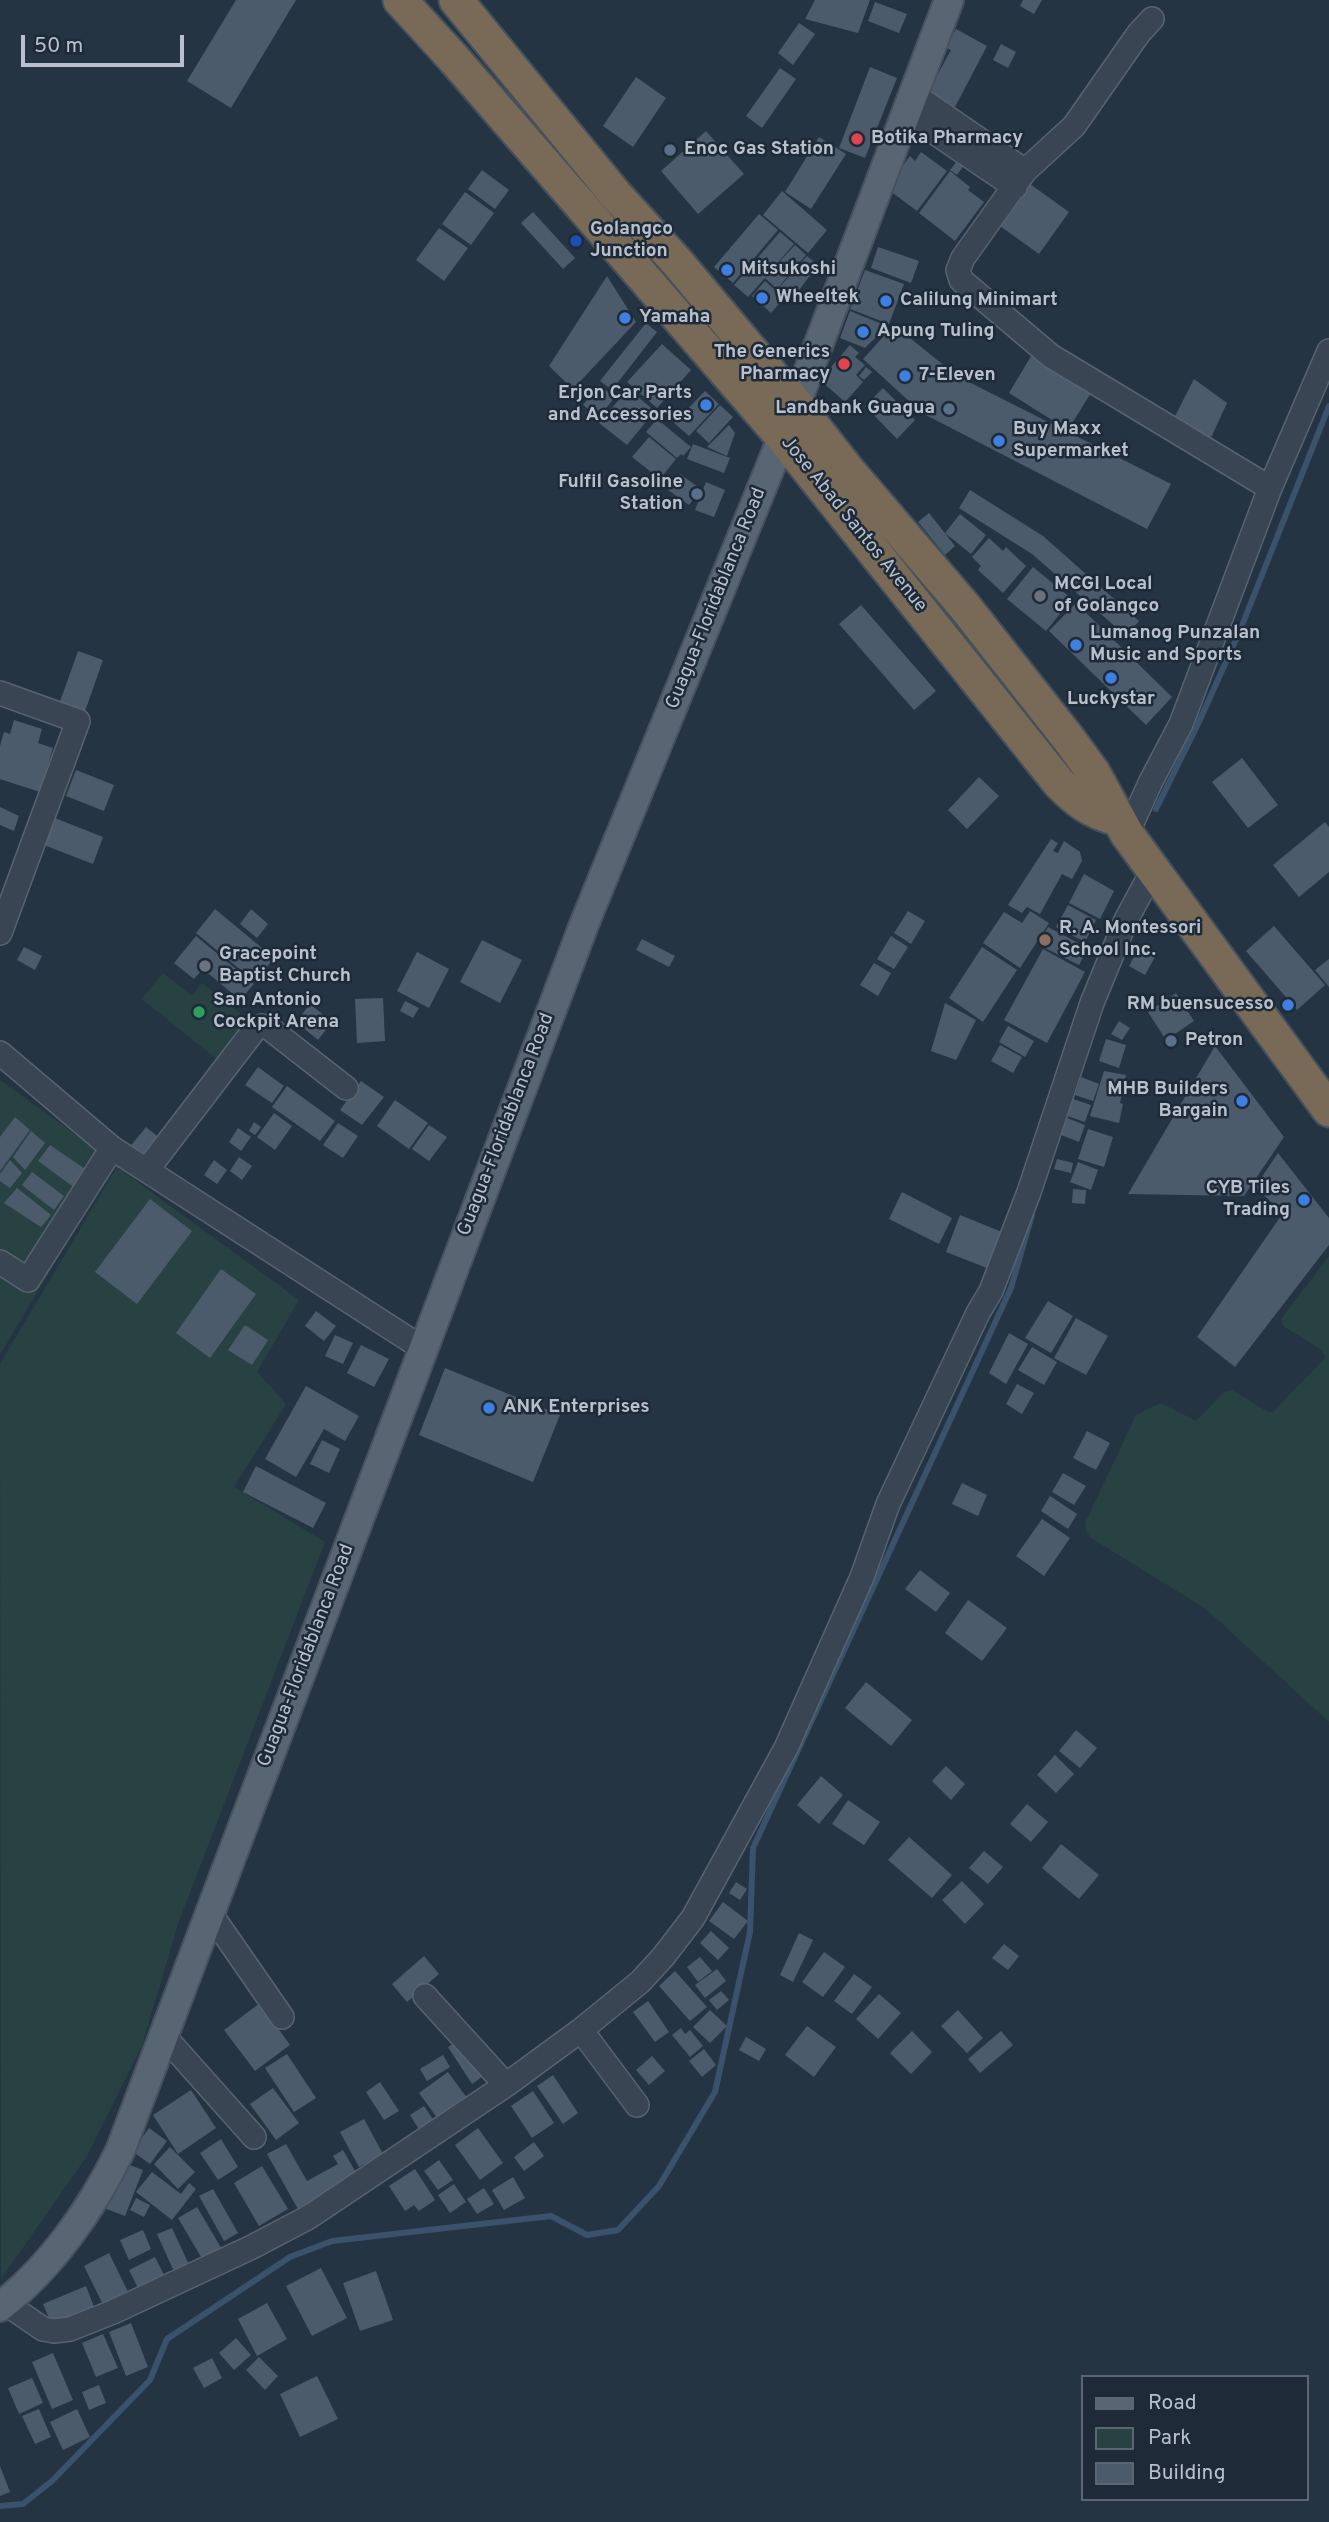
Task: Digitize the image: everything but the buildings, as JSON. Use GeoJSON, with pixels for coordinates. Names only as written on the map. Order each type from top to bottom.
{"type":"FeatureCollection","features":[{"type":"Feature","properties":{"kind":"highway","name":"Jose Abad Santos Avenue"},"geometry":{"type":"LineString","coordinates":[[400,0],[783,438],[1059,783],[1078,802],[1122,827]]}},
{"type":"Feature","properties":{"kind":"highway","name":"Jose Abad Santos Avenue"},"geometry":{"type":"LineString","coordinates":[[456,0],[615,194],[677,262],[847,469],[965,607],[1088,763],[1122,827],[1329,1110]]}},
{"type":"Feature","properties":{"kind":"main road","name":"Guagua-Floridablanca Road"},"geometry":{"type":"LineString","coordinates":[[2,2305],[25,2286],[61,2247],[108,2176],[120,2151],[585,922],[783,438],[949,0]]}},
{"type":"Feature","properties":{"kind":"street"},"geometry":{"type":"LineString","coordinates":[[1153,19],[1139,33],[1074,125],[1020,179],[963,258],[958,271],[961,280],[1051,356],[1270,488]]}},
{"type":"Feature","properties":{"kind":"street"},"geometry":{"type":"LineString","coordinates":[[910,104],[1020,179]]}},
{"type":"Feature","properties":{"kind":"street"},"geometry":{"type":"LineString","coordinates":[[1122,827],[1181,724],[1270,488],[1329,351]]}},
{"type":"Feature","properties":{"kind":"street"},"geometry":{"type":"LineString","coordinates":[[0,693],[78,721],[0,933]]}},
{"type":"Feature","properties":{"kind":"street"},"geometry":{"type":"LineString","coordinates":[[2,2305],[36,2325],[54,2331],[69,2329],[113,2312],[252,2247],[309,2217],[506,2085],[581,2030],[640,1982],[663,1957],[693,1919],[786,1748],[862,1577],[888,1504],[978,1313],[991,1291],[1029,1192],[1092,1003],[1126,920],[1153,870]]}},
{"type":"Feature","properties":{"kind":"street"},"geometry":{"type":"LineString","coordinates":[[147,1170],[255,1028],[269,1028],[346,1088]]}},
{"type":"Feature","properties":{"kind":"street"},"geometry":{"type":"LineString","coordinates":[[0,1053],[112,1148],[422,1348]]}},
{"type":"Feature","properties":{"kind":"street"},"geometry":{"type":"LineString","coordinates":[[0,1262],[28,1280],[112,1148]]}},
{"type":"Feature","properties":{"kind":"street"},"geometry":{"type":"LineString","coordinates":[[210,1913],[282,2017]]}},
{"type":"Feature","properties":{"kind":"street"},"geometry":{"type":"LineString","coordinates":[[425,1996],[506,2085]]}},
{"type":"Feature","properties":{"kind":"street"},"geometry":{"type":"LineString","coordinates":[[581,2030],[637,2105]]}},
{"type":"Feature","properties":{"kind":"street"},"geometry":{"type":"LineString","coordinates":[[163,2035],[254,2137]]}},
{"type":"Feature","properties":{"kind":"green space","name":"San Antonio Cockpit Arena"},"geometry":{"type":"Polygon","coordinates":[[[163,973],[192,996],[202,983],[255,1025],[224,1065],[142,999],[163,973]]]}},
{"type":"Feature","properties":{"kind":"green space"},"geometry":{"type":"Polygon","coordinates":[[[0,1080],[114,1162],[0,1355],[0,1080]]]}},
{"type":"Feature","properties":{"kind":"green space"},"geometry":{"type":"Polygon","coordinates":[[[117,1167],[299,1300],[257,1372],[286,1404],[234,1487],[325,1542],[179,1921],[142,2045],[87,2156],[1,2279],[0,1364],[117,1167]]]}},
{"type":"Feature","properties":{"kind":"green space"},"geometry":{"type":"Polygon","coordinates":[[[1329,1256],[1329,1722],[1206,1609],[1091,1538],[1085,1523],[1136,1415],[1161,1403],[1196,1421],[1224,1392],[1232,1390],[1268,1412],[1273,1412],[1325,1358],[1322,1350],[1283,1326],[1281,1319],[1329,1256]]]}},
{"type":"Feature","properties":{"kind":"waterway"},"geometry":{"type":"LineString","coordinates":[[1156,809],[1239,633],[1329,406]]}},
{"type":"Feature","properties":{"kind":"waterway"},"geometry":{"type":"LineString","coordinates":[[0,2506],[23,2504],[52,2481],[150,2380],[167,2339],[290,2257],[332,2241],[551,2216],[587,2235],[618,2230],[659,2186],[715,2092],[750,1932],[753,1848],[1011,1288],[1032,1215]]}},
{"type":"Feature","properties":{"kind":"place","name":"Botika Pharmacy"},"geometry":{"type":"Point","coordinates":[857,139]}},
{"type":"Feature","properties":{"kind":"place","name":"Enoc Gas Station"},"geometry":{"type":"Point","coordinates":[670,150]}},
{"type":"Feature","properties":{"kind":"place","name":"Golangco Junction"},"geometry":{"type":"Point","coordinates":[576,241]}},
{"type":"Feature","properties":{"kind":"place","name":"Mitsukoshi"},"geometry":{"type":"Point","coordinates":[727,270]}},
{"type":"Feature","properties":{"kind":"place","name":"Wheeltek"},"geometry":{"type":"Point","coordinates":[762,298]}},
{"type":"Feature","properties":{"kind":"place","name":"Calilung Minimart"},"geometry":{"type":"Point","coordinates":[886,301]}},
{"type":"Feature","properties":{"kind":"place","name":"Yamaha"},"geometry":{"type":"Point","coordinates":[625,318]}},
{"type":"Feature","properties":{"kind":"place","name":"Apung Tuling"},"geometry":{"type":"Point","coordinates":[863,332]}},
{"type":"Feature","properties":{"kind":"place","name":"The Generics Pharmacy"},"geometry":{"type":"Point","coordinates":[844,364]}},
{"type":"Feature","properties":{"kind":"place","name":"7-Eleven"},"geometry":{"type":"Point","coordinates":[905,376]}},
{"type":"Feature","properties":{"kind":"place","name":"Erjon Car Parts and Accessories"},"geometry":{"type":"Point","coordinates":[706,405]}},
{"type":"Feature","properties":{"kind":"place","name":"Landbank Guagua"},"geometry":{"type":"Point","coordinates":[949,409]}},
{"type":"Feature","properties":{"kind":"place","name":"Buy Maxx Supermarket"},"geometry":{"type":"Point","coordinates":[999,441]}},
{"type":"Feature","properties":{"kind":"place","name":"Fulfil Gasoline Station"},"geometry":{"type":"Point","coordinates":[697,494]}},
{"type":"Feature","properties":{"kind":"place","name":"MCGI Local of Golangco"},"geometry":{"type":"Point","coordinates":[1040,596]}},
{"type":"Feature","properties":{"kind":"place","name":"Lumanog Punzalan Music and Sports"},"geometry":{"type":"Point","coordinates":[1076,645]}},
{"type":"Feature","properties":{"kind":"place","name":"Luckystar"},"geometry":{"type":"Point","coordinates":[1111,678]}},
{"type":"Feature","properties":{"kind":"place","name":"R. A. Montessori School Inc."},"geometry":{"type":"Point","coordinates":[1045,940]}},
{"type":"Feature","properties":{"kind":"place","name":"Gracepoint Baptist Church"},"geometry":{"type":"Point","coordinates":[205,966]}},
{"type":"Feature","properties":{"kind":"place","name":"RM buensucesso"},"geometry":{"type":"Point","coordinates":[1288,1005]}},
{"type":"Feature","properties":{"kind":"place","name":"San Antonio Cockpit Arena"},"geometry":{"type":"Point","coordinates":[199,1012]}},
{"type":"Feature","properties":{"kind":"place","name":"Petron"},"geometry":{"type":"Point","coordinates":[1171,1041]}},
{"type":"Feature","properties":{"kind":"place","name":"MHB Builders Bargain"},"geometry":{"type":"Point","coordinates":[1242,1101]}},
{"type":"Feature","properties":{"kind":"place","name":"CYB Tiles Trading"},"geometry":{"type":"Point","coordinates":[1304,1200]}},
{"type":"Feature","properties":{"kind":"place","name":"ANK Enterprises"},"geometry":{"type":"Point","coordinates":[489,1408]}}]}
